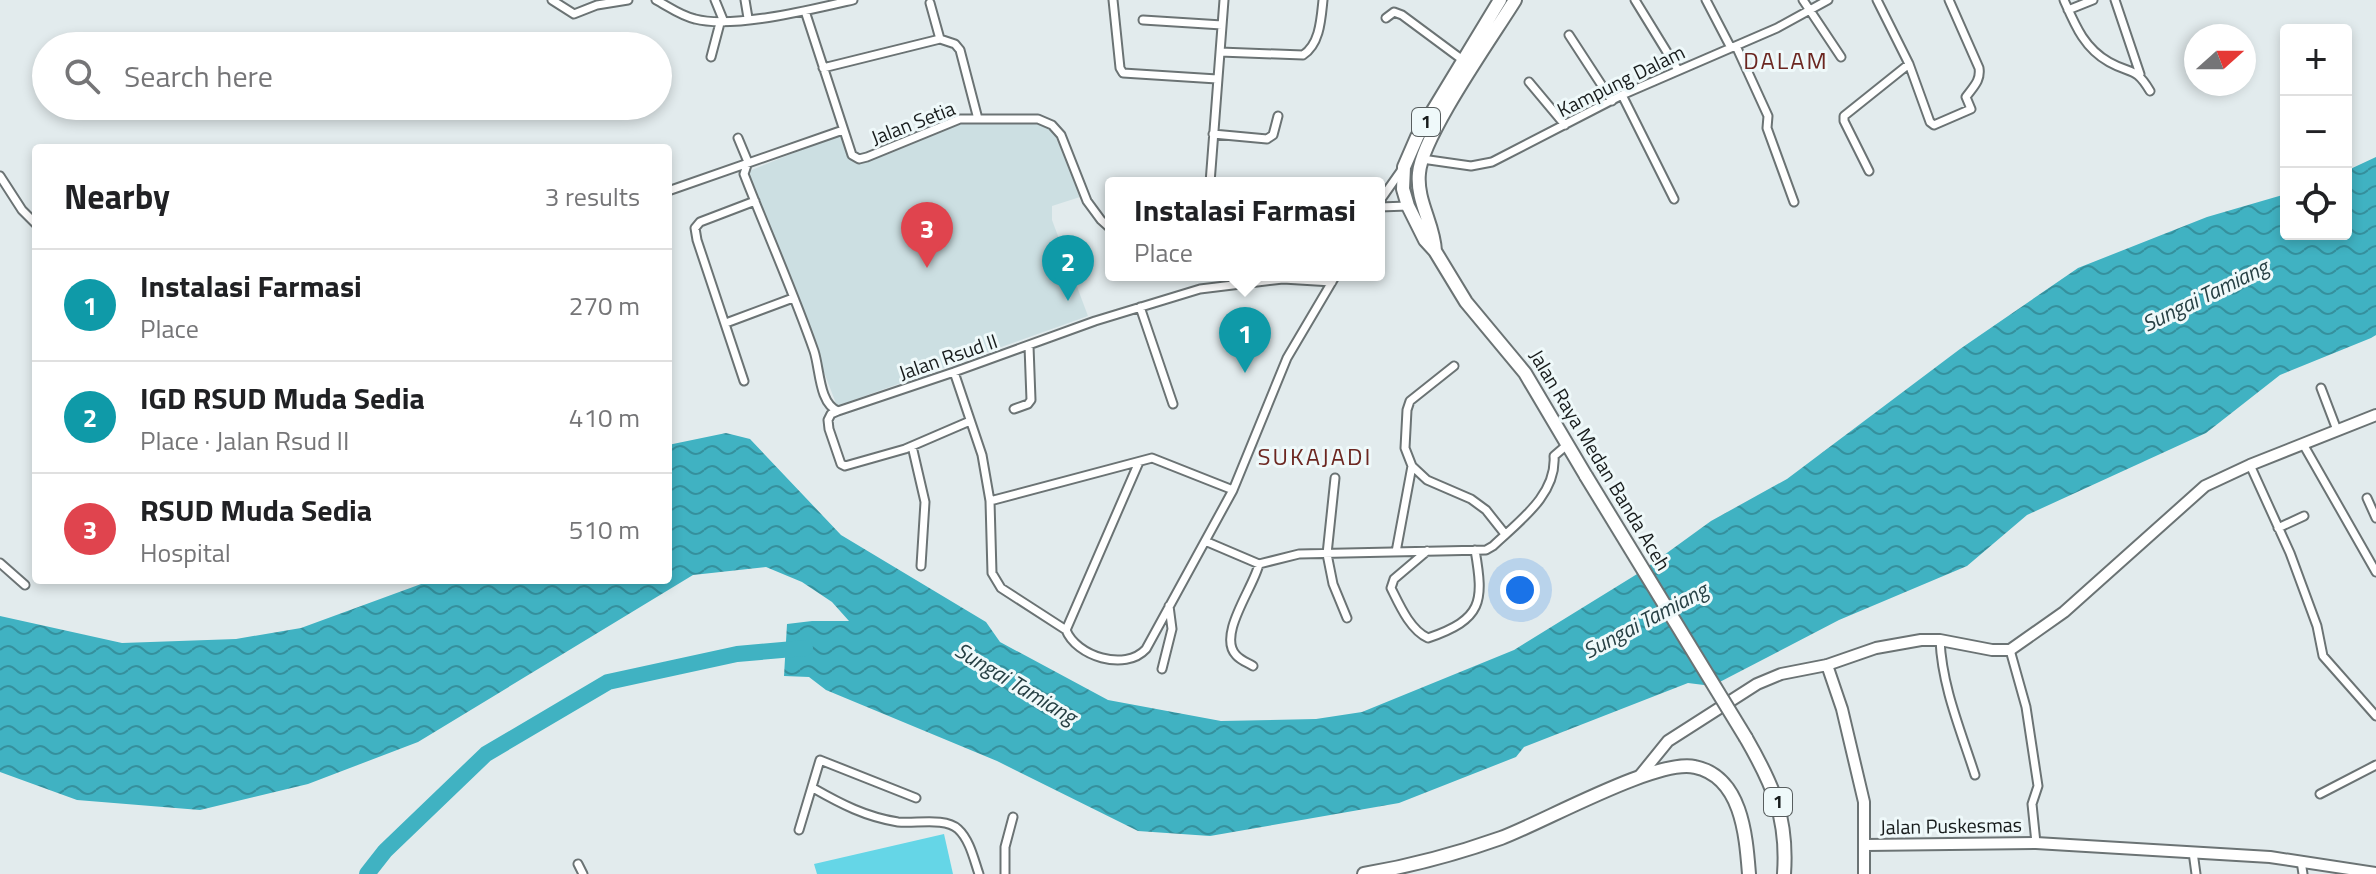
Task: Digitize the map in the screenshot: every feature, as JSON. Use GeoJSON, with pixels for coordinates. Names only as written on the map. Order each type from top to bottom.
{"type":"FeatureCollection","features":[{"type":"Feature","properties":{"kind":"highway","name":"1"},"geometry":{"type":"LineString","coordinates":[[1404,167],[1417,137],[1500,0]]}},
{"type":"Feature","properties":{"kind":"highway","name":"Jalan Raya Medan Banda Aceh"},"geometry":{"type":"LineString","coordinates":[[1435,251],[1419,189],[1422,159],[1448,108],[1515,0]]}},
{"type":"Feature","properties":{"kind":"highway","name":"Jalan Raya Medan Banda Aceh"},"geometry":{"type":"LineString","coordinates":[[1404,167],[1403,189],[1420,233],[1435,251],[1466,302],[1525,373],[1773,787],[1784,841],[1784,874]]}},
{"type":"Feature","properties":{"kind":"highway"},"geometry":{"type":"LineString","coordinates":[[1364,874],[1408,870],[1503,837],[1663,768],[1687,766],[1706,770],[1731,793],[1743,825],[1749,874]]}},
{"type":"Feature","properties":{"kind":"street"},"geometry":{"type":"LineString","coordinates":[[552,0],[574,14],[597,5],[628,0]]}},
{"type":"Feature","properties":{"kind":"street"},"geometry":{"type":"LineString","coordinates":[[656,0],[694,19],[722,22],[805,11],[853,0]]}},
{"type":"Feature","properties":{"kind":"street"},"geometry":{"type":"LineString","coordinates":[[711,57],[722,22],[715,0]]}},
{"type":"Feature","properties":{"kind":"street"},"geometry":{"type":"LineString","coordinates":[[745,0],[748,18]]}},
{"type":"Feature","properties":{"kind":"street"},"geometry":{"type":"LineString","coordinates":[[1113,0],[1123,73],[1217,79]]}},
{"type":"Feature","properties":{"kind":"street"},"geometry":{"type":"LineString","coordinates":[[1210,177],[1224,0]]}},
{"type":"Feature","properties":{"kind":"street"},"geometry":{"type":"LineString","coordinates":[[1220,52],[1303,55],[1310,50],[1316,36],[1323,0]]}},
{"type":"Feature","properties":{"kind":"street"},"geometry":{"type":"LineString","coordinates":[[1635,0],[1678,70]]}},
{"type":"Feature","properties":{"kind":"street"},"geometry":{"type":"LineString","coordinates":[[1706,0],[1734,47],[1767,114],[1767,128],[1794,202]]}},
{"type":"Feature","properties":{"kind":"street"},"geometry":{"type":"LineString","coordinates":[[1803,0],[1841,57]]}},
{"type":"Feature","properties":{"kind":"street","name":"Kampung Dalam"},"geometry":{"type":"LineString","coordinates":[[1422,159],[1477,166],[1492,162],[1622,95],[1734,47],[1828,0]]}},
{"type":"Feature","properties":{"kind":"street"},"geometry":{"type":"LineString","coordinates":[[1877,0],[1909,64],[1932,125],[1971,109],[1966,97],[1977,84],[1979,68],[1949,0]]}},
{"type":"Feature","properties":{"kind":"street"},"geometry":{"type":"LineString","coordinates":[[2064,0],[2079,35],[2092,50],[2109,62],[2141,76]]}},
{"type":"Feature","properties":{"kind":"street"},"geometry":{"type":"LineString","coordinates":[[2068,10],[2093,0]]}},
{"type":"Feature","properties":{"kind":"street"},"geometry":{"type":"LineString","coordinates":[[2115,0],[2141,76],[2150,91]]}},
{"type":"Feature","properties":{"kind":"street"},"geometry":{"type":"LineString","coordinates":[[930,3],[940,39]]}},
{"type":"Feature","properties":{"kind":"street","name":"Jalan Setia"},"geometry":{"type":"LineString","coordinates":[[805,11],[852,155],[859,159],[960,119],[1038,119],[1052,125],[1064,140],[1087,201],[1105,224]]}},
{"type":"Feature","properties":{"kind":"street"},"geometry":{"type":"LineString","coordinates":[[1386,18],[1398,13],[1464,61]]}},
{"type":"Feature","properties":{"kind":"street"},"geometry":{"type":"LineString","coordinates":[[1143,20],[1222,25]]}},
{"type":"Feature","properties":{"kind":"street"},"geometry":{"type":"LineString","coordinates":[[1569,35],[1612,101]]}},
{"type":"Feature","properties":{"kind":"street"},"geometry":{"type":"LineString","coordinates":[[823,68],[940,39],[955,44],[960,50],[978,119]]}},
{"type":"Feature","properties":{"kind":"street"},"geometry":{"type":"LineString","coordinates":[[1869,171],[1844,116],[1909,64]]}},
{"type":"Feature","properties":{"kind":"street"},"geometry":{"type":"LineString","coordinates":[[1529,82],[1565,125]]}},
{"type":"Feature","properties":{"kind":"street"},"geometry":{"type":"LineString","coordinates":[[1622,95],[1674,199]]}},
{"type":"Feature","properties":{"kind":"street"},"geometry":{"type":"LineString","coordinates":[[1213,134],[1267,139],[1273,135],[1278,116]]}},
{"type":"Feature","properties":{"kind":"street"},"geometry":{"type":"LineString","coordinates":[[672,190],[843,130]]}},
{"type":"Feature","properties":{"kind":"street"},"geometry":{"type":"LineString","coordinates":[[738,138],[748,162],[744,174],[814,351],[826,400],[831,408],[838,411]]}},
{"type":"Feature","properties":{"kind":"street"},"geometry":{"type":"LineString","coordinates":[[1385,195],[1404,167]]}},
{"type":"Feature","properties":{"kind":"street"},"geometry":{"type":"LineString","coordinates":[[0,176],[32,220]]}},
{"type":"Feature","properties":{"kind":"street"},"geometry":{"type":"LineString","coordinates":[[744,381],[695,228],[700,222],[755,201]]}},
{"type":"Feature","properties":{"kind":"street"},"geometry":{"type":"LineString","coordinates":[[1385,204],[1408,206]]}},
{"type":"Feature","properties":{"kind":"street","name":"Jalan Rsud II"},"geometry":{"type":"LineString","coordinates":[[838,411],[1140,307],[1213,286],[1263,281]]}},
{"type":"Feature","properties":{"kind":"street"},"geometry":{"type":"LineString","coordinates":[[1139,462],[1066,630],[1066,634],[1076,643],[1093,654],[1115,660],[1133,659],[1146,649],[1233,490],[1287,358],[1333,281]]}},
{"type":"Feature","properties":{"kind":"street"},"geometry":{"type":"LineString","coordinates":[[726,323],[793,298]]}},
{"type":"Feature","properties":{"kind":"street"},"geometry":{"type":"LineString","coordinates":[[1140,307],[1173,404]]}},
{"type":"Feature","properties":{"kind":"street"},"geometry":{"type":"LineString","coordinates":[[1014,409],[1031,400],[1029,346]]}},
{"type":"Feature","properties":{"kind":"street"},"geometry":{"type":"LineString","coordinates":[[1454,366],[1416,395],[1409,405],[1405,448],[1412,466],[1427,480],[1471,499],[1486,510],[1505,534]]}},
{"type":"Feature","properties":{"kind":"street"},"geometry":{"type":"LineString","coordinates":[[954,372],[982,455],[990,501],[994,581],[1066,630]]}},
{"type":"Feature","properties":{"kind":"street"},"geometry":{"type":"LineString","coordinates":[[2321,388],[2337,430]]}},
{"type":"Feature","properties":{"kind":"street"},"geometry":{"type":"LineString","coordinates":[[838,411],[831,414],[828,424],[843,466],[912,446],[970,421]]}},
{"type":"Feature","properties":{"kind":"street"},"geometry":{"type":"LineString","coordinates":[[1638,778],[1668,741],[1751,688],[1788,671],[1827,665],[1876,648],[1921,640],[2010,650],[2109,575],[2196,493],[2250,465],[2376,415]]}},
{"type":"Feature","properties":{"kind":"street"},"geometry":{"type":"LineString","coordinates":[[1205,541],[1259,564],[1291,555],[1475,550],[1493,546],[1539,501],[1554,476],[1554,456],[1568,444]]}},
{"type":"Feature","properties":{"kind":"street"},"geometry":{"type":"LineString","coordinates":[[2303,444],[2376,572]]}},
{"type":"Feature","properties":{"kind":"street"},"geometry":{"type":"LineString","coordinates":[[912,446],[925,502],[921,566]]}},
{"type":"Feature","properties":{"kind":"street"},"geometry":{"type":"LineString","coordinates":[[990,501],[1156,458],[1233,490]]}},
{"type":"Feature","properties":{"kind":"street"},"geometry":{"type":"LineString","coordinates":[[2250,465],[2317,626],[2323,656],[2376,716]]}},
{"type":"Feature","properties":{"kind":"street"},"geometry":{"type":"LineString","coordinates":[[1396,552],[1412,466]]}},
{"type":"Feature","properties":{"kind":"street"},"geometry":{"type":"LineString","coordinates":[[1335,478],[1327,554],[1333,584],[1347,618]]}},
{"type":"Feature","properties":{"kind":"street"},"geometry":{"type":"LineString","coordinates":[[2367,498],[2376,518]]}},
{"type":"Feature","properties":{"kind":"street"},"geometry":{"type":"LineString","coordinates":[[2278,528],[2304,516]]}},
{"type":"Feature","properties":{"kind":"street"},"geometry":{"type":"LineString","coordinates":[[1427,551],[1394,579],[1391,588],[1404,613],[1428,638],[1463,620],[1476,609],[1481,586],[1475,550]]}},
{"type":"Feature","properties":{"kind":"street"},"geometry":{"type":"LineString","coordinates":[[0,563],[25,585]]}},
{"type":"Feature","properties":{"kind":"street"},"geometry":{"type":"LineString","coordinates":[[1253,666],[1236,655],[1230,635],[1259,564]]}},
{"type":"Feature","properties":{"kind":"street"},"geometry":{"type":"LineString","coordinates":[[1162,669],[1172,629],[1169,606]]}},
{"type":"Feature","properties":{"kind":"street"},"geometry":{"type":"LineString","coordinates":[[1940,640],[1949,695],[1975,775]]}},
{"type":"Feature","properties":{"kind":"street"},"geometry":{"type":"LineString","coordinates":[[2010,650],[2026,707],[2038,786],[2032,804],[2036,843]]}},
{"type":"Feature","properties":{"kind":"street"},"geometry":{"type":"LineString","coordinates":[[1827,665],[1864,802],[1864,874]]}},
{"type":"Feature","properties":{"kind":"street"},"geometry":{"type":"LineString","coordinates":[[799,830],[818,763],[824,760],[916,798]]}},
{"type":"Feature","properties":{"kind":"street"},"geometry":{"type":"LineString","coordinates":[[2320,794],[2376,765]]}},
{"type":"Feature","properties":{"kind":"street"},"geometry":{"type":"LineString","coordinates":[[813,788],[867,815],[900,822],[949,824],[958,829],[966,840],[979,874]]}},
{"type":"Feature","properties":{"kind":"street"},"geometry":{"type":"LineString","coordinates":[[1005,874],[1005,847],[1013,817]]}},
{"type":"Feature","properties":{"kind":"street","name":"Jalan Puskesmas"},"geometry":{"type":"LineString","coordinates":[[1866,845],[2036,843],[2301,861],[2376,873]]}},
{"type":"Feature","properties":{"kind":"street"},"geometry":{"type":"LineString","coordinates":[[2193,852],[2196,874]]}},
{"type":"Feature","properties":{"kind":"street"},"geometry":{"type":"LineString","coordinates":[[2301,861],[2303,874]]}},
{"type":"Feature","properties":{"kind":"street"},"geometry":{"type":"LineString","coordinates":[[578,864],[583,874]]}},
{"type":"Feature","properties":{"kind":"shaded area"},"geometry":{"type":"Polygon","coordinates":[[[963,122],[1039,123],[1054,132],[1080,197],[1052,206],[1052,220],[1088,316],[837,406],[747,172],[840,134],[856,164],[963,122]]]}},
{"type":"Feature","properties":{"kind":"shaded area"},"geometry":{"type":"Polygon","coordinates":[[[944,834],[953,874],[817,874],[814,864],[944,834]]]}},
{"type":"Feature","properties":{"kind":"water","name":"Sungai Tamiang"},"geometry":{"type":"Polygon","coordinates":[[[2376,157],[2376,335],[2280,375],[2206,433],[2027,515],[1967,566],[1839,620],[1712,686],[1688,683],[1524,747],[1516,757],[1399,803],[1210,836],[1138,831],[997,761],[826,690],[809,677],[784,676],[787,624],[849,621],[832,602],[802,582],[766,567],[693,575],[418,742],[308,784],[200,810],[77,800],[0,772],[0,616],[122,643],[236,639],[301,628],[421,584],[672,584],[672,444],[726,433],[750,439],[841,535],[986,622],[1000,642],[1108,700],[1221,721],[1316,719],[1362,712],[1514,650],[1642,571],[1711,521],[1787,479],[1960,349],[2078,268],[2207,217],[2280,196],[2280,240],[2352,240],[2352,168],[2376,157]]]}},
{"type":"Feature","properties":{"kind":"waterway"},"geometry":{"type":"LineString","coordinates":[[367,874],[385,851],[486,754],[608,682],[737,654],[805,648]]}},
{"type":"Feature","properties":{"kind":"place","name":"RSUD Muda Sedia"},"geometry":{"type":"Point","coordinates":[927,268]}},
{"type":"Feature","properties":{"kind":"place","name":"IGD RSUD Muda Sedia"},"geometry":{"type":"Point","coordinates":[1068,301]}},
{"type":"Feature","properties":{"kind":"place","name":"Instalasi Farmasi"},"geometry":{"type":"Point","coordinates":[1245,373]}},
{"type":"Feature","properties":{"kind":"district","name":"DALAM"},"geometry":{"type":"Point","coordinates":[1786,61]}},
{"type":"Feature","properties":{"kind":"district","name":"SUKAJADI"},"geometry":{"type":"Point","coordinates":[1315,457]}}]}
